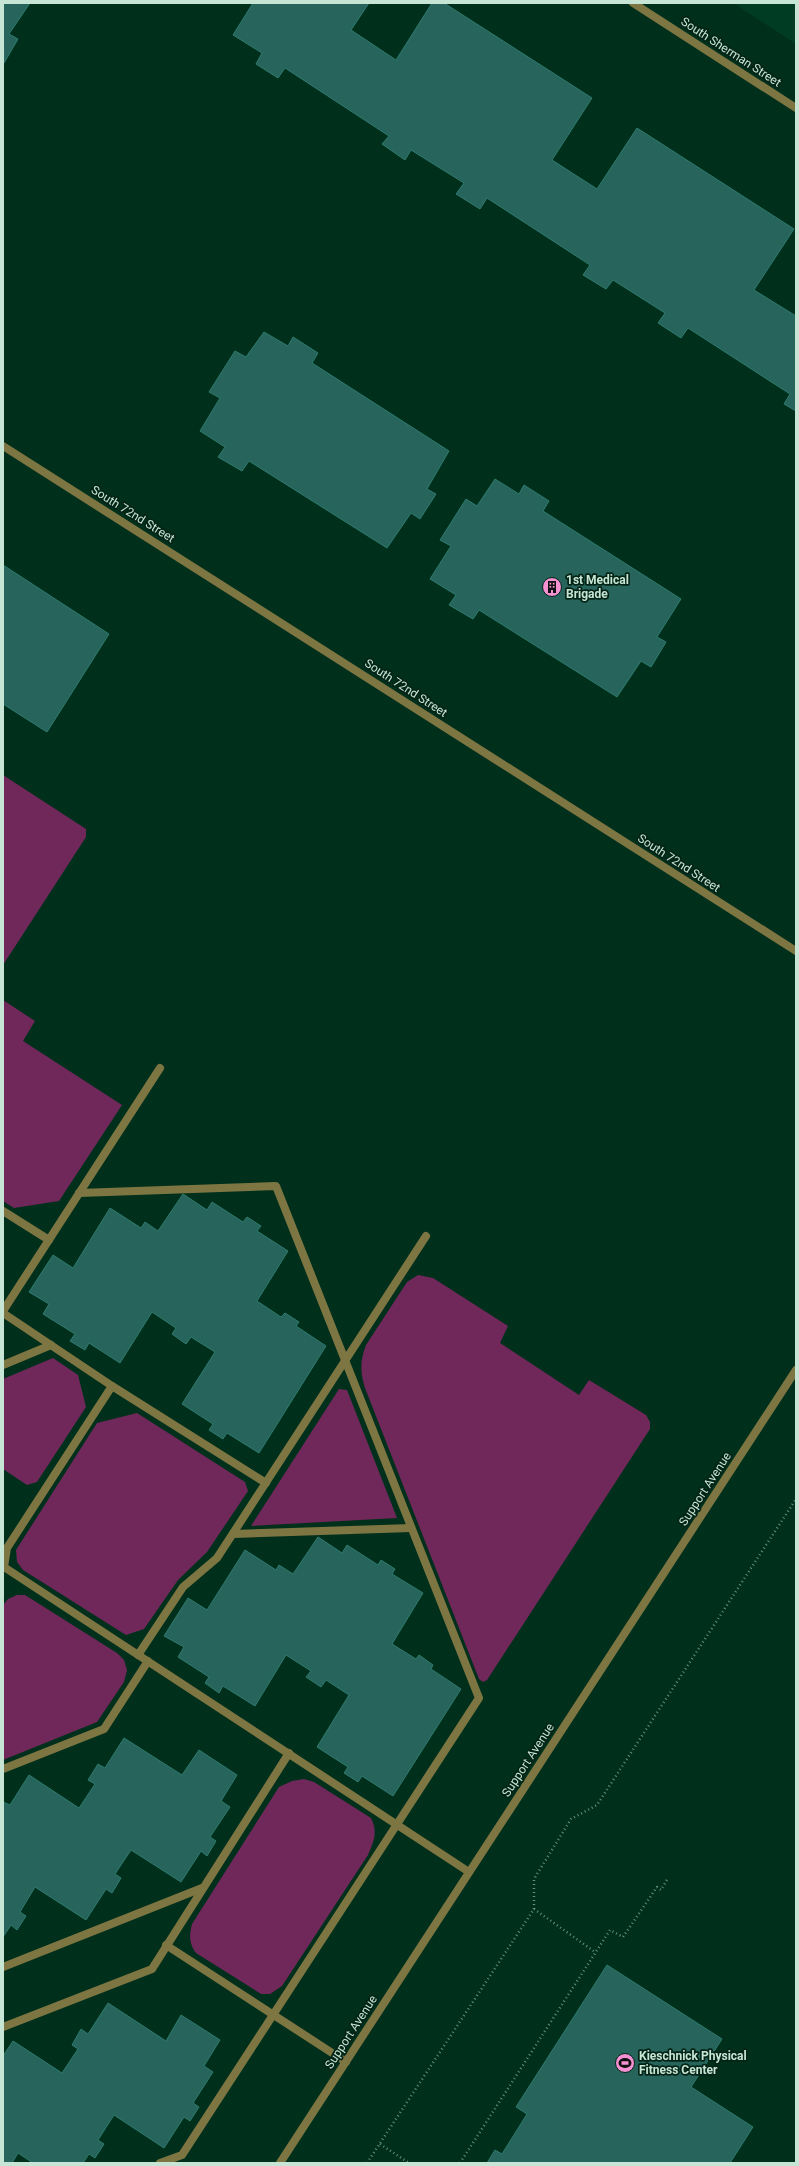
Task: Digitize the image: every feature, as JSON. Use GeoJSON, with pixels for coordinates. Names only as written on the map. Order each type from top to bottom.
{"type":"FeatureCollection","features":[{"type":"Feature","properties":{"kind":"street","name":"South Sherman Street"},"geometry":{"type":"LineString","coordinates":[[633,3],[796,108]]}},
{"type":"Feature","properties":{"kind":"street","name":"South 72nd Street"},"geometry":{"type":"LineString","coordinates":[[3,446],[796,951]]}},
{"type":"Feature","properties":{"kind":"street"},"geometry":{"type":"LineString","coordinates":[[160,1068],[3,1312],[112,1386],[266,1483]]}},
{"type":"Feature","properties":{"kind":"street"},"geometry":{"type":"LineString","coordinates":[[79,1193],[276,1186],[479,1698],[182,2155],[160,2163]]}},
{"type":"Feature","properties":{"kind":"street"},"geometry":{"type":"LineString","coordinates":[[3,1211],[49,1240]]}},
{"type":"Feature","properties":{"kind":"street"},"geometry":{"type":"LineString","coordinates":[[138,1655],[182,1587],[217,1558],[426,1236]]}},
{"type":"Feature","properties":{"kind":"street"},"geometry":{"type":"LineString","coordinates":[[3,1365],[51,1345]]}},
{"type":"Feature","properties":{"kind":"street","name":"Support Avenue"},"geometry":{"type":"LineString","coordinates":[[280,2163],[796,1370]]}},
{"type":"Feature","properties":{"kind":"street"},"geometry":{"type":"LineString","coordinates":[[112,1386],[7,1548],[3,1568],[148,1661],[469,1872]]}},
{"type":"Feature","properties":{"kind":"street"},"geometry":{"type":"LineString","coordinates":[[233,1534],[411,1528]]}},
{"type":"Feature","properties":{"kind":"street"},"geometry":{"type":"LineString","coordinates":[[3,1769],[104,1729],[148,1661]]}},
{"type":"Feature","properties":{"kind":"street"},"geometry":{"type":"LineString","coordinates":[[3,2027],[152,1968],[289,1753]]}},
{"type":"Feature","properties":{"kind":"street"},"geometry":{"type":"LineString","coordinates":[[3,1968],[202,1888]]}},
{"type":"Feature","properties":{"kind":"street"},"geometry":{"type":"LineString","coordinates":[[166,1946],[346,2062]]}},
{"type":"Feature","properties":{"kind":"path"},"geometry":{"type":"LineString","coordinates":[[367,2163],[534,1909],[534,1879],[571,1819],[597,1805],[796,1499]]}},
{"type":"Feature","properties":{"kind":"path"},"geometry":{"type":"LineString","coordinates":[[460,2163],[610,1930],[623,1937],[657,1887],[661,1890],[668,1878]]}},
{"type":"Feature","properties":{"kind":"path"},"geometry":{"type":"LineString","coordinates":[[534,1909],[595,1952]]}},
{"type":"Feature","properties":{"kind":"path"},"geometry":{"type":"LineString","coordinates":[[380,2144],[409,2163]]}},
{"type":"Feature","properties":{"kind":"shaded area"},"geometry":{"type":"Polygon","coordinates":[[[733,3],[796,3],[796,44],[733,3]]]}},
{"type":"Feature","properties":{"kind":"shaded area"},"geometry":{"type":"Polygon","coordinates":[[[3,775],[86,829],[86,837],[3,965],[3,775]]]}},
{"type":"Feature","properties":{"kind":"shaded area"},"geometry":{"type":"Polygon","coordinates":[[[3,1000],[35,1021],[23,1041],[122,1105],[59,1201],[14,1208],[3,1201],[3,1000]]]}},
{"type":"Feature","properties":{"kind":"shaded area"},"geometry":{"type":"Polygon","coordinates":[[[418,1275],[433,1278],[508,1326],[500,1343],[579,1395],[589,1380],[646,1415],[650,1422],[650,1429],[487,1680],[483,1682],[479,1679],[362,1377],[361,1366],[366,1345],[407,1282],[418,1275]]]}},
{"type":"Feature","properties":{"kind":"shaded area"},"geometry":{"type":"Polygon","coordinates":[[[53,1358],[78,1375],[86,1407],[37,1482],[27,1485],[3,1469],[3,1379],[53,1358]]]}},
{"type":"Feature","properties":{"kind":"shaded area"},"geometry":{"type":"Polygon","coordinates":[[[339,1389],[347,1390],[397,1518],[251,1526],[339,1389]]]}},
{"type":"Feature","properties":{"kind":"shaded area"},"geometry":{"type":"Polygon","coordinates":[[[137,1413],[245,1482],[248,1491],[207,1552],[178,1580],[144,1629],[126,1635],[23,1570],[17,1562],[16,1550],[97,1423],[137,1413]]]}},
{"type":"Feature","properties":{"kind":"shaded area"},"geometry":{"type":"Polygon","coordinates":[[[17,1595],[25,1595],[117,1653],[124,1660],[127,1670],[124,1682],[97,1722],[3,1760],[3,1605],[8,1599],[17,1595]]]}},
{"type":"Feature","properties":{"kind":"shaded area"},"geometry":{"type":"Polygon","coordinates":[[[304,1779],[314,1782],[371,1818],[375,1832],[368,1855],[282,1986],[270,1994],[261,1994],[196,1953],[191,1943],[191,1928],[192,1924],[279,1787],[292,1781],[304,1779]]]}},
{"type":"Feature","properties":{"kind":"building"},"geometry":{"type":"Polygon","coordinates":[[[3,3],[30,3],[9,34],[18,39],[4,63],[3,3]]]}},
{"type":"Feature","properties":{"kind":"building"},"geometry":{"type":"Polygon","coordinates":[[[253,3],[369,3],[351,30],[396,60],[432,3],[444,3],[592,98],[552,160],[597,189],[637,128],[794,229],[754,290],[796,316],[796,411],[784,404],[790,394],[688,328],[681,338],[658,323],[665,313],[613,280],[606,289],[583,275],[590,265],[487,198],[480,209],[456,194],[464,183],[411,150],[405,160],[382,144],[389,136],[285,68],[278,78],[256,64],[262,53],[233,35],[253,3]]]}},
{"type":"Feature","properties":{"kind":"building"},"geometry":{"type":"Polygon","coordinates":[[[264,332],[288,346],[293,337],[318,353],[312,363],[449,451],[427,489],[436,494],[420,519],[411,513],[387,548],[249,461],[242,471],[218,457],[225,447],[200,431],[220,398],[209,392],[235,351],[246,357],[264,332]]]}},
{"type":"Feature","properties":{"kind":"building","name":"1st Medical Brigade"},"geometry":{"type":"Polygon","coordinates":[[[495,479],[519,494],[524,485],[549,501],[543,511],[681,599],[657,637],[666,642],[651,667],[641,661],[617,697],[479,610],[473,619],[449,605],[456,595],[430,579],[451,546],[440,540],[466,499],[477,506],[495,479]]]}},
{"type":"Feature","properties":{"kind":"building"},"geometry":{"type":"Polygon","coordinates":[[[3,565],[109,634],[47,732],[3,704],[3,565]]]}},
{"type":"Feature","properties":{"kind":"building"},"geometry":{"type":"Polygon","coordinates":[[[183,1194],[207,1210],[212,1202],[243,1222],[247,1217],[261,1226],[257,1231],[288,1251],[257,1301],[281,1317],[285,1313],[299,1322],[296,1326],[326,1346],[259,1453],[227,1433],[223,1439],[209,1430],[213,1424],[182,1404],[215,1352],[191,1337],[186,1344],[172,1334],[176,1328],[152,1312],[120,1363],[89,1343],[85,1350],[70,1341],[75,1334],[43,1314],[49,1304],[29,1292],[53,1255],[73,1268],[110,1208],[141,1228],[145,1222],[158,1231],[183,1194]]]}},
{"type":"Feature","properties":{"kind":"building"},"geometry":{"type":"Polygon","coordinates":[[[318,1537],[342,1553],[347,1545],[378,1565],[381,1560],[395,1569],[392,1574],[423,1593],[392,1644],[416,1659],[419,1655],[433,1665],[431,1669],[461,1689],[393,1796],[362,1776],[358,1782],[344,1773],[348,1767],[317,1747],[349,1695],[326,1680],[321,1687],[306,1677],[311,1671],[286,1655],[255,1706],[223,1686],[219,1693],[205,1683],[209,1677],[178,1657],[184,1647],[164,1636],[188,1598],[207,1610],[245,1550],[276,1570],[279,1565],[293,1574],[318,1537]]]}},
{"type":"Feature","properties":{"kind":"building"},"geometry":{"type":"Polygon","coordinates":[[[124,1738],[182,1775],[199,1750],[237,1775],[221,1801],[230,1807],[210,1837],[216,1841],[207,1856],[201,1851],[181,1882],[131,1850],[115,1874],[121,1878],[112,1893],[106,1889],[86,1920],[35,1887],[20,1912],[26,1916],[17,1930],[11,1925],[3,1937],[3,1802],[10,1805],[29,1775],[79,1808],[95,1784],[88,1780],[98,1764],[105,1768],[124,1738]]]}},
{"type":"Feature","properties":{"kind":"building","name":"Kieschnick Physical Fitness Center"},"geometry":{"type":"Polygon","coordinates":[[[607,1965],[722,2039],[691,2087],[753,2127],[730,2163],[487,2163],[495,2150],[502,2154],[527,2114],[516,2107],[607,1965]]]}},
{"type":"Feature","properties":{"kind":"building"},"geometry":{"type":"Polygon","coordinates":[[[108,2003],[166,2041],[181,2015],[220,2040],[204,2066],[213,2072],[193,2103],[199,2107],[190,2121],[184,2117],[164,2148],[114,2115],[98,2140],[104,2144],[95,2158],[89,2154],[83,2163],[33,2163],[18,2153],[12,2163],[3,2163],[3,2056],[13,2041],[62,2073],[78,2049],[72,2045],[81,2029],[88,2034],[108,2003]]]}},
{"type":"Feature","properties":{"kind":"place","name":"1st Medical Brigade"},"geometry":{"type":"Point","coordinates":[552,587]}},
{"type":"Feature","properties":{"kind":"place","name":"Kieschnick Physical Fitness Center"},"geometry":{"type":"Point","coordinates":[625,2063]}}]}
